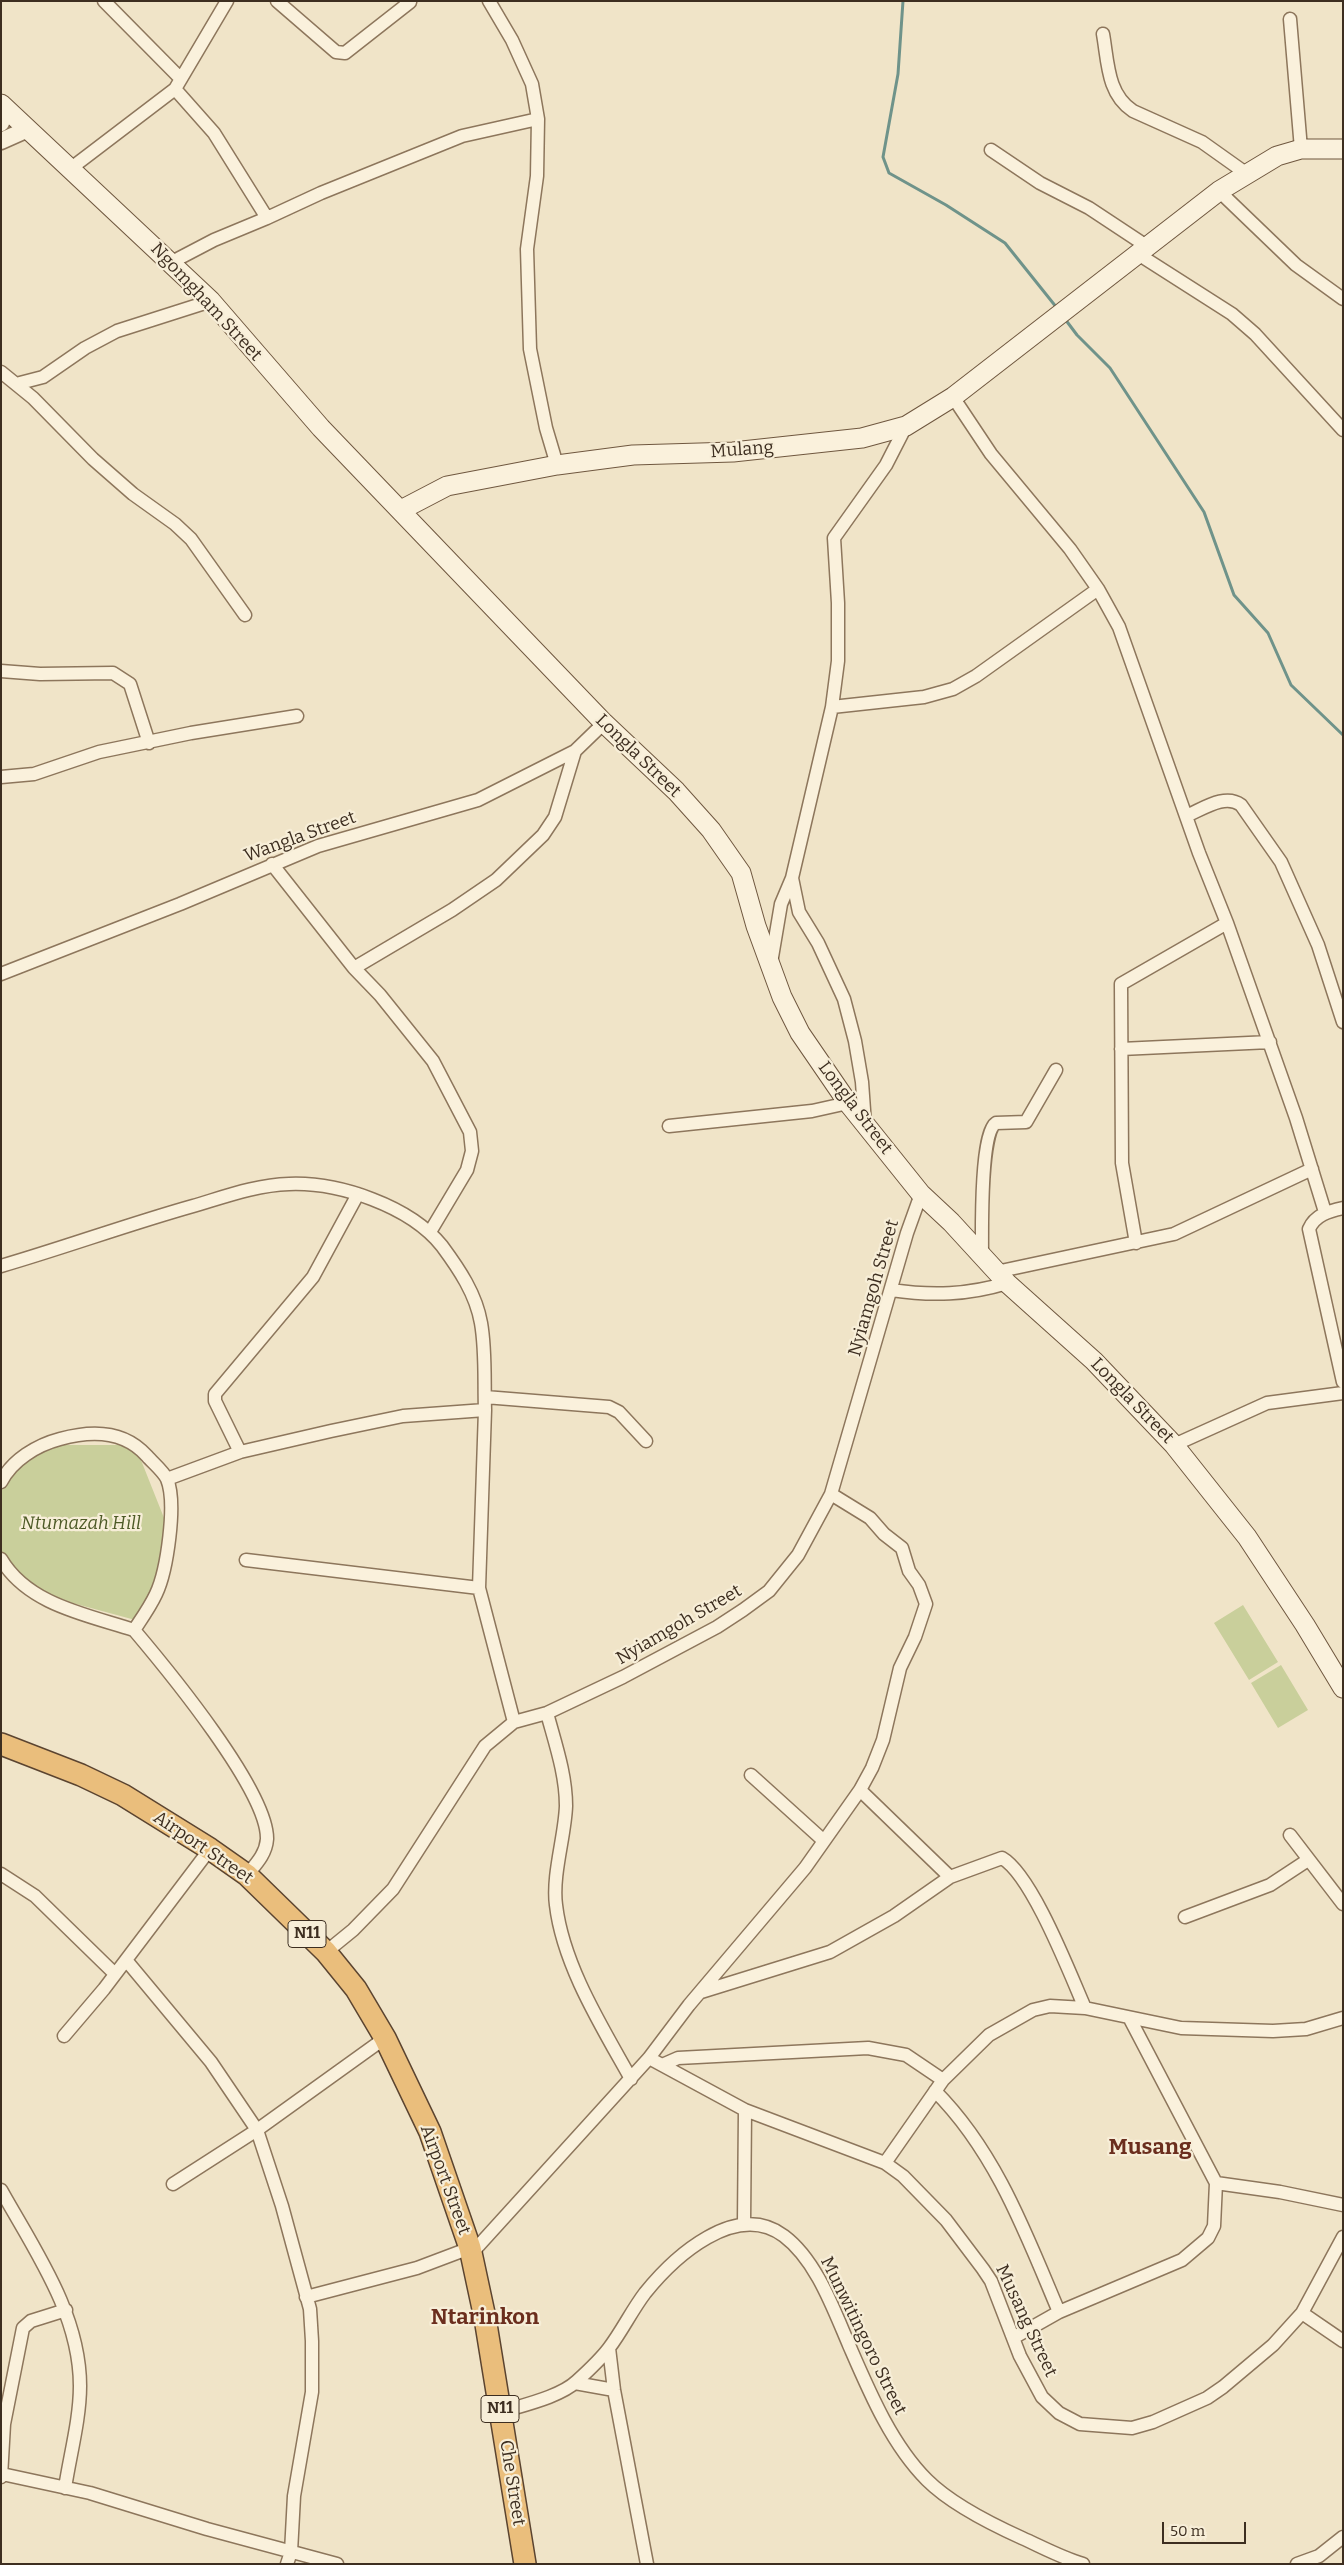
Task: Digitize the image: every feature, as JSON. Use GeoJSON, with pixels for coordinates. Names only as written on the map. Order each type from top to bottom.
{"type":"FeatureCollection","features":[{"type":"Feature","properties":{"kind":"highway","name":"Airport Street"},"geometry":{"type":"LineString","coordinates":[[1,1744],[81,1774],[123,1795],[210,1849],[247,1875],[326,1952],[356,1989],[385,2038],[430,2132],[471,2251]]}},
{"type":"Feature","properties":{"kind":"highway","name":"Che Street"},"geometry":{"type":"LineString","coordinates":[[471,2251],[501,2412],[525,2564]]}},
{"type":"Feature","properties":{"kind":"main road","name":"Ngomgham Street"},"geometry":{"type":"LineString","coordinates":[[3,112],[28,129],[172,262],[211,301],[321,428],[401,510]]}},
{"type":"Feature","properties":{"kind":"main road","name":"Mulang"},"geometry":{"type":"LineString","coordinates":[[401,510],[447,486],[557,465],[633,454],[733,452],[862,438],[906,426],[954,397],[1220,191],[1277,156],[1301,149],[1343,149]]}},
{"type":"Feature","properties":{"kind":"main road","name":"Longla Street"},"geometry":{"type":"LineString","coordinates":[[401,510],[604,723],[676,791],[711,830],[738,868],[782,997],[800,1033],[848,1103],[921,1194],[951,1222],[1002,1278],[1094,1361],[1174,1445],[1247,1538],[1305,1625],[1343,1688]]}},
{"type":"Feature","properties":{"kind":"street"},"geometry":{"type":"LineString","coordinates":[[104,1],[178,84],[214,133],[267,218]]}},
{"type":"Feature","properties":{"kind":"street"},"geometry":{"type":"LineString","coordinates":[[70,168],[178,84],[227,1]]}},
{"type":"Feature","properties":{"kind":"street"},"geometry":{"type":"LineString","coordinates":[[278,1],[336,52],[345,53],[410,2]]}},
{"type":"Feature","properties":{"kind":"street"},"geometry":{"type":"LineString","coordinates":[[493,2],[532,84],[538,119],[537,176],[527,249],[530,349],[546,428],[557,465]]}},
{"type":"Feature","properties":{"kind":"street"},"geometry":{"type":"LineString","coordinates":[[1290,19],[1301,149]]}},
{"type":"Feature","properties":{"kind":"street"},"geometry":{"type":"LineString","coordinates":[[1103,34],[1112,90],[1123,105],[1202,142],[1247,174]]}},
{"type":"Feature","properties":{"kind":"street"},"geometry":{"type":"LineString","coordinates":[[172,262],[214,240],[267,218],[321,192],[462,136],[538,119]]}},
{"type":"Feature","properties":{"kind":"street"},"geometry":{"type":"LineString","coordinates":[[1,141],[28,129]]}},
{"type":"Feature","properties":{"kind":"street"},"geometry":{"type":"LineString","coordinates":[[991,150],[1040,183],[1089,208],[1143,251],[1232,314],[1255,334],[1343,430]]}},
{"type":"Feature","properties":{"kind":"street"},"geometry":{"type":"LineString","coordinates":[[1220,191],[1296,265],[1343,299]]}},
{"type":"Feature","properties":{"kind":"street"},"geometry":{"type":"LineString","coordinates":[[16,384],[43,377],[86,348],[116,331],[211,301]]}},
{"type":"Feature","properties":{"kind":"street"},"geometry":{"type":"LineString","coordinates":[[1,372],[33,398],[92,459],[133,494],[175,524],[191,539],[245,615]]}},
{"type":"Feature","properties":{"kind":"street"},"geometry":{"type":"LineString","coordinates":[[33,398],[43,377]]}},
{"type":"Feature","properties":{"kind":"street"},"geometry":{"type":"LineString","coordinates":[[954,397],[991,454],[1070,549],[1098,589],[1119,627],[1186,816],[1270,1042],[1325,1212]]}},
{"type":"Feature","properties":{"kind":"street"},"geometry":{"type":"LineString","coordinates":[[771,963],[781,904],[792,878],[832,707],[838,661],[838,604],[834,538],[886,466],[906,426]]}},
{"type":"Feature","properties":{"kind":"street"},"geometry":{"type":"LineString","coordinates":[[832,707],[924,697],[954,689],[976,676],[1098,589]]}},
{"type":"Feature","properties":{"kind":"street"},"geometry":{"type":"LineString","coordinates":[[1,671],[40,674],[113,673],[130,684],[149,743]]}},
{"type":"Feature","properties":{"kind":"street"},"geometry":{"type":"LineString","coordinates":[[1,777],[34,774],[99,752],[190,733],[297,716]]}},
{"type":"Feature","properties":{"kind":"street","name":"Wangla Street"},"geometry":{"type":"LineString","coordinates":[[1,974],[180,904],[318,846],[478,800],[575,750],[604,723]]}},
{"type":"Feature","properties":{"kind":"street"},"geometry":{"type":"LineString","coordinates":[[354,968],[452,910],[496,880],[543,835],[555,817],[575,750]]}},
{"type":"Feature","properties":{"kind":"street"},"geometry":{"type":"LineString","coordinates":[[1186,816],[1226,800],[1234,800],[1241,805],[1282,862],[1318,945],[1343,1022]]}},
{"type":"Feature","properties":{"kind":"street"},"geometry":{"type":"LineString","coordinates":[[272,864],[354,968],[380,995],[433,1061],[470,1132],[472,1151],[467,1170],[430,1232]]}},
{"type":"Feature","properties":{"kind":"street"},"geometry":{"type":"LineString","coordinates":[[792,878],[799,912],[818,943],[844,999],[855,1041],[862,1082],[865,1124]]}},
{"type":"Feature","properties":{"kind":"street"},"geometry":{"type":"LineString","coordinates":[[1136,1243],[1122,1163],[1121,984],[1165,956],[1227,923]]}},
{"type":"Feature","properties":{"kind":"street"},"geometry":{"type":"LineString","coordinates":[[1121,1049],[1270,1042]]}},
{"type":"Feature","properties":{"kind":"street"},"geometry":{"type":"LineString","coordinates":[[982,1257],[983,1185],[989,1131],[996,1123],[1026,1122],[1056,1070]]}},
{"type":"Feature","properties":{"kind":"street"},"geometry":{"type":"LineString","coordinates":[[669,1126],[812,1111],[848,1103]]}},
{"type":"Feature","properties":{"kind":"street"},"geometry":{"type":"LineString","coordinates":[[891,1290],[947,1294],[967,1293],[1002,1278],[1174,1234],[1312,1169]]}},
{"type":"Feature","properties":{"kind":"street"},"geometry":{"type":"LineString","coordinates":[[1,1266],[139,1221],[258,1188],[289,1184],[315,1186],[358,1194],[402,1212],[430,1232],[456,1264],[473,1296],[481,1323],[485,1410],[479,1588],[514,1722]]}},
{"type":"Feature","properties":{"kind":"street"},"geometry":{"type":"LineString","coordinates":[[240,1452],[215,1401],[215,1394],[313,1277],[358,1194]]}},
{"type":"Feature","properties":{"kind":"street","name":"Nyiamgoh Street"},"geometry":{"type":"LineString","coordinates":[[326,1952],[353,1930],[394,1890],[485,1746],[514,1722],[547,1713],[624,1677],[743,1610],[769,1590],[798,1555],[831,1494],[907,1233],[921,1194]]}},
{"type":"Feature","properties":{"kind":"street"},"geometry":{"type":"LineString","coordinates":[[1343,1208],[1325,1212],[1311,1223],[1309,1230],[1343,1382]]}},
{"type":"Feature","properties":{"kind":"street"},"geometry":{"type":"LineString","coordinates":[[1174,1445],[1267,1403],[1343,1393]]}},
{"type":"Feature","properties":{"kind":"street"},"geometry":{"type":"LineString","coordinates":[[484,1396],[609,1407],[619,1412],[646,1441]]}},
{"type":"Feature","properties":{"kind":"street"},"geometry":{"type":"LineString","coordinates":[[166,1479],[240,1452],[403,1416],[485,1410]]}},
{"type":"Feature","properties":{"kind":"street"},"geometry":{"type":"LineString","coordinates":[[1,1482],[4,1464],[46,1442],[77,1434],[100,1432],[136,1443],[166,1479],[170,1504],[169,1546],[156,1592],[134,1630]]}},
{"type":"Feature","properties":{"kind":"street"},"geometry":{"type":"LineString","coordinates":[[306,2298],[417,2268],[471,2251],[649,2058],[701,1992],[805,1868],[860,1790],[883,1740],[900,1668],[915,1637],[926,1604],[919,1585],[909,1571],[902,1548],[884,1534],[870,1518],[831,1494]]}},
{"type":"Feature","properties":{"kind":"street"},"geometry":{"type":"LineString","coordinates":[[1,1559],[20,1581],[40,1598],[134,1630],[180,1684],[244,1779],[265,1822],[267,1839],[264,1853],[247,1875]]}},
{"type":"Feature","properties":{"kind":"street"},"geometry":{"type":"LineString","coordinates":[[246,1560],[479,1588]]}},
{"type":"Feature","properties":{"kind":"street"},"geometry":{"type":"LineString","coordinates":[[547,1713],[564,1776],[566,1806],[556,1902],[560,1929],[599,2021],[631,2079]]}},
{"type":"Feature","properties":{"kind":"street"},"geometry":{"type":"LineString","coordinates":[[751,1774],[824,1841]]}},
{"type":"Feature","properties":{"kind":"street"},"geometry":{"type":"LineString","coordinates":[[860,1790],[950,1876]]}},
{"type":"Feature","properties":{"kind":"street"},"geometry":{"type":"LineString","coordinates":[[1290,1835],[1343,1904]]}},
{"type":"Feature","properties":{"kind":"street"},"geometry":{"type":"LineString","coordinates":[[64,2036],[126,1960],[210,1849]]}},
{"type":"Feature","properties":{"kind":"street"},"geometry":{"type":"LineString","coordinates":[[701,1992],[830,1952],[894,1916],[950,1876],[998,1858],[1010,1863],[1023,1880],[1053,1936],[1085,2008]]}},
{"type":"Feature","properties":{"kind":"street"},"geometry":{"type":"LineString","coordinates":[[1186,1917],[1270,1885],[1308,1860]]}},
{"type":"Feature","properties":{"kind":"street"},"geometry":{"type":"LineString","coordinates":[[1,1874],[35,1896],[115,1974]]}},
{"type":"Feature","properties":{"kind":"street"},"geometry":{"type":"LineString","coordinates":[[126,1960],[211,2062],[257,2130],[282,2206],[310,2308],[312,2392],[294,2496],[289,2558]]}},
{"type":"Feature","properties":{"kind":"street"},"geometry":{"type":"LineString","coordinates":[[885,2163],[943,2080],[989,2035],[1033,2010],[1050,2006],[1085,2008],[1130,2019],[1181,2028],[1273,2031],[1306,2029],[1343,2018]]}},
{"type":"Feature","properties":{"kind":"street"},"geometry":{"type":"LineString","coordinates":[[1013,2338],[1060,2312],[1182,2260],[1208,2238],[1214,2226],[1216,2184],[1130,2019]]}},
{"type":"Feature","properties":{"kind":"street"},"geometry":{"type":"LineString","coordinates":[[173,2184],[257,2130],[385,2038]]}},
{"type":"Feature","properties":{"kind":"street"},"geometry":{"type":"LineString","coordinates":[[662,2065],[678,2058],[868,2048],[906,2055],[943,2080]]}},
{"type":"Feature","properties":{"kind":"street","name":"Musang Street"},"geometry":{"type":"LineString","coordinates":[[649,2058],[745,2110],[885,2163],[903,2176],[946,2220],[991,2281],[1013,2338],[1042,2397],[1059,2412],[1080,2424],[1132,2428],[1153,2422],[1207,2398],[1223,2387],[1273,2346],[1302,2313],[1343,2237]]}},
{"type":"Feature","properties":{"kind":"street"},"geometry":{"type":"LineString","coordinates":[[935,2090],[953,2109],[1000,2179],[1060,2312]]}},
{"type":"Feature","properties":{"kind":"street"},"geometry":{"type":"LineString","coordinates":[[744,2223],[745,2110]]}},
{"type":"Feature","properties":{"kind":"street"},"geometry":{"type":"LineString","coordinates":[[1216,2184],[1280,2192],[1343,2205]]}},
{"type":"Feature","properties":{"kind":"street"},"geometry":{"type":"LineString","coordinates":[[1,2190],[66,2310],[74,2334],[80,2388],[65,2488]]}},
{"type":"Feature","properties":{"kind":"street","name":"Munwitingoro Street"},"geometry":{"type":"LineString","coordinates":[[501,2412],[550,2395],[575,2383],[609,2348],[646,2293],[680,2258],[710,2235],[744,2223],[767,2226],[783,2235],[801,2252],[822,2288],[881,2412],[913,2464],[928,2482],[997,2527],[1083,2564]]}},
{"type":"Feature","properties":{"kind":"street"},"geometry":{"type":"LineString","coordinates":[[66,2310],[31,2321],[23,2328],[4,2424],[1,2476],[65,2488],[289,2558],[338,2564]]}},
{"type":"Feature","properties":{"kind":"street"},"geometry":{"type":"LineString","coordinates":[[1302,2313],[1343,2341]]}},
{"type":"Feature","properties":{"kind":"street"},"geometry":{"type":"LineString","coordinates":[[609,2348],[614,2390],[647,2564]]}},
{"type":"Feature","properties":{"kind":"street"},"geometry":{"type":"LineString","coordinates":[[575,2383],[614,2390]]}},
{"type":"Feature","properties":{"kind":"street"},"geometry":{"type":"LineString","coordinates":[[1297,2564],[1319,2556],[1343,2537]]}},
{"type":"Feature","properties":{"kind":"green space","name":"Ntumazah Hill"},"geometry":{"type":"Polygon","coordinates":[[[48,1445],[135,1445],[170,1533],[155,1593],[139,1621],[39,1594],[1,1555],[1,1475],[48,1445]]]}},
{"type":"Feature","properties":{"kind":"green space"},"geometry":{"type":"Polygon","coordinates":[[[1243,1605],[1278,1662],[1249,1680],[1214,1623],[1243,1605]]]}},
{"type":"Feature","properties":{"kind":"green space"},"geometry":{"type":"Polygon","coordinates":[[[1281,1665],[1308,1710],[1278,1728],[1251,1683],[1281,1665]]]}},
{"type":"Feature","properties":{"kind":"waterway"},"geometry":{"type":"LineString","coordinates":[[903,1],[898,74],[883,157],[889,173],[946,205],[1005,243],[1057,308]]}},
{"type":"Feature","properties":{"kind":"waterway"},"geometry":{"type":"LineString","coordinates":[[1065,319],[1077,335],[1110,368],[1204,512],[1234,595],[1268,633],[1291,685],[1343,735]]}},
{"type":"Feature","properties":{"kind":"district","name":"Musang"},"geometry":{"type":"Point","coordinates":[1150,2148]}},
{"type":"Feature","properties":{"kind":"district","name":"Ntarinkon"},"geometry":{"type":"Point","coordinates":[485,2318]}}]}
